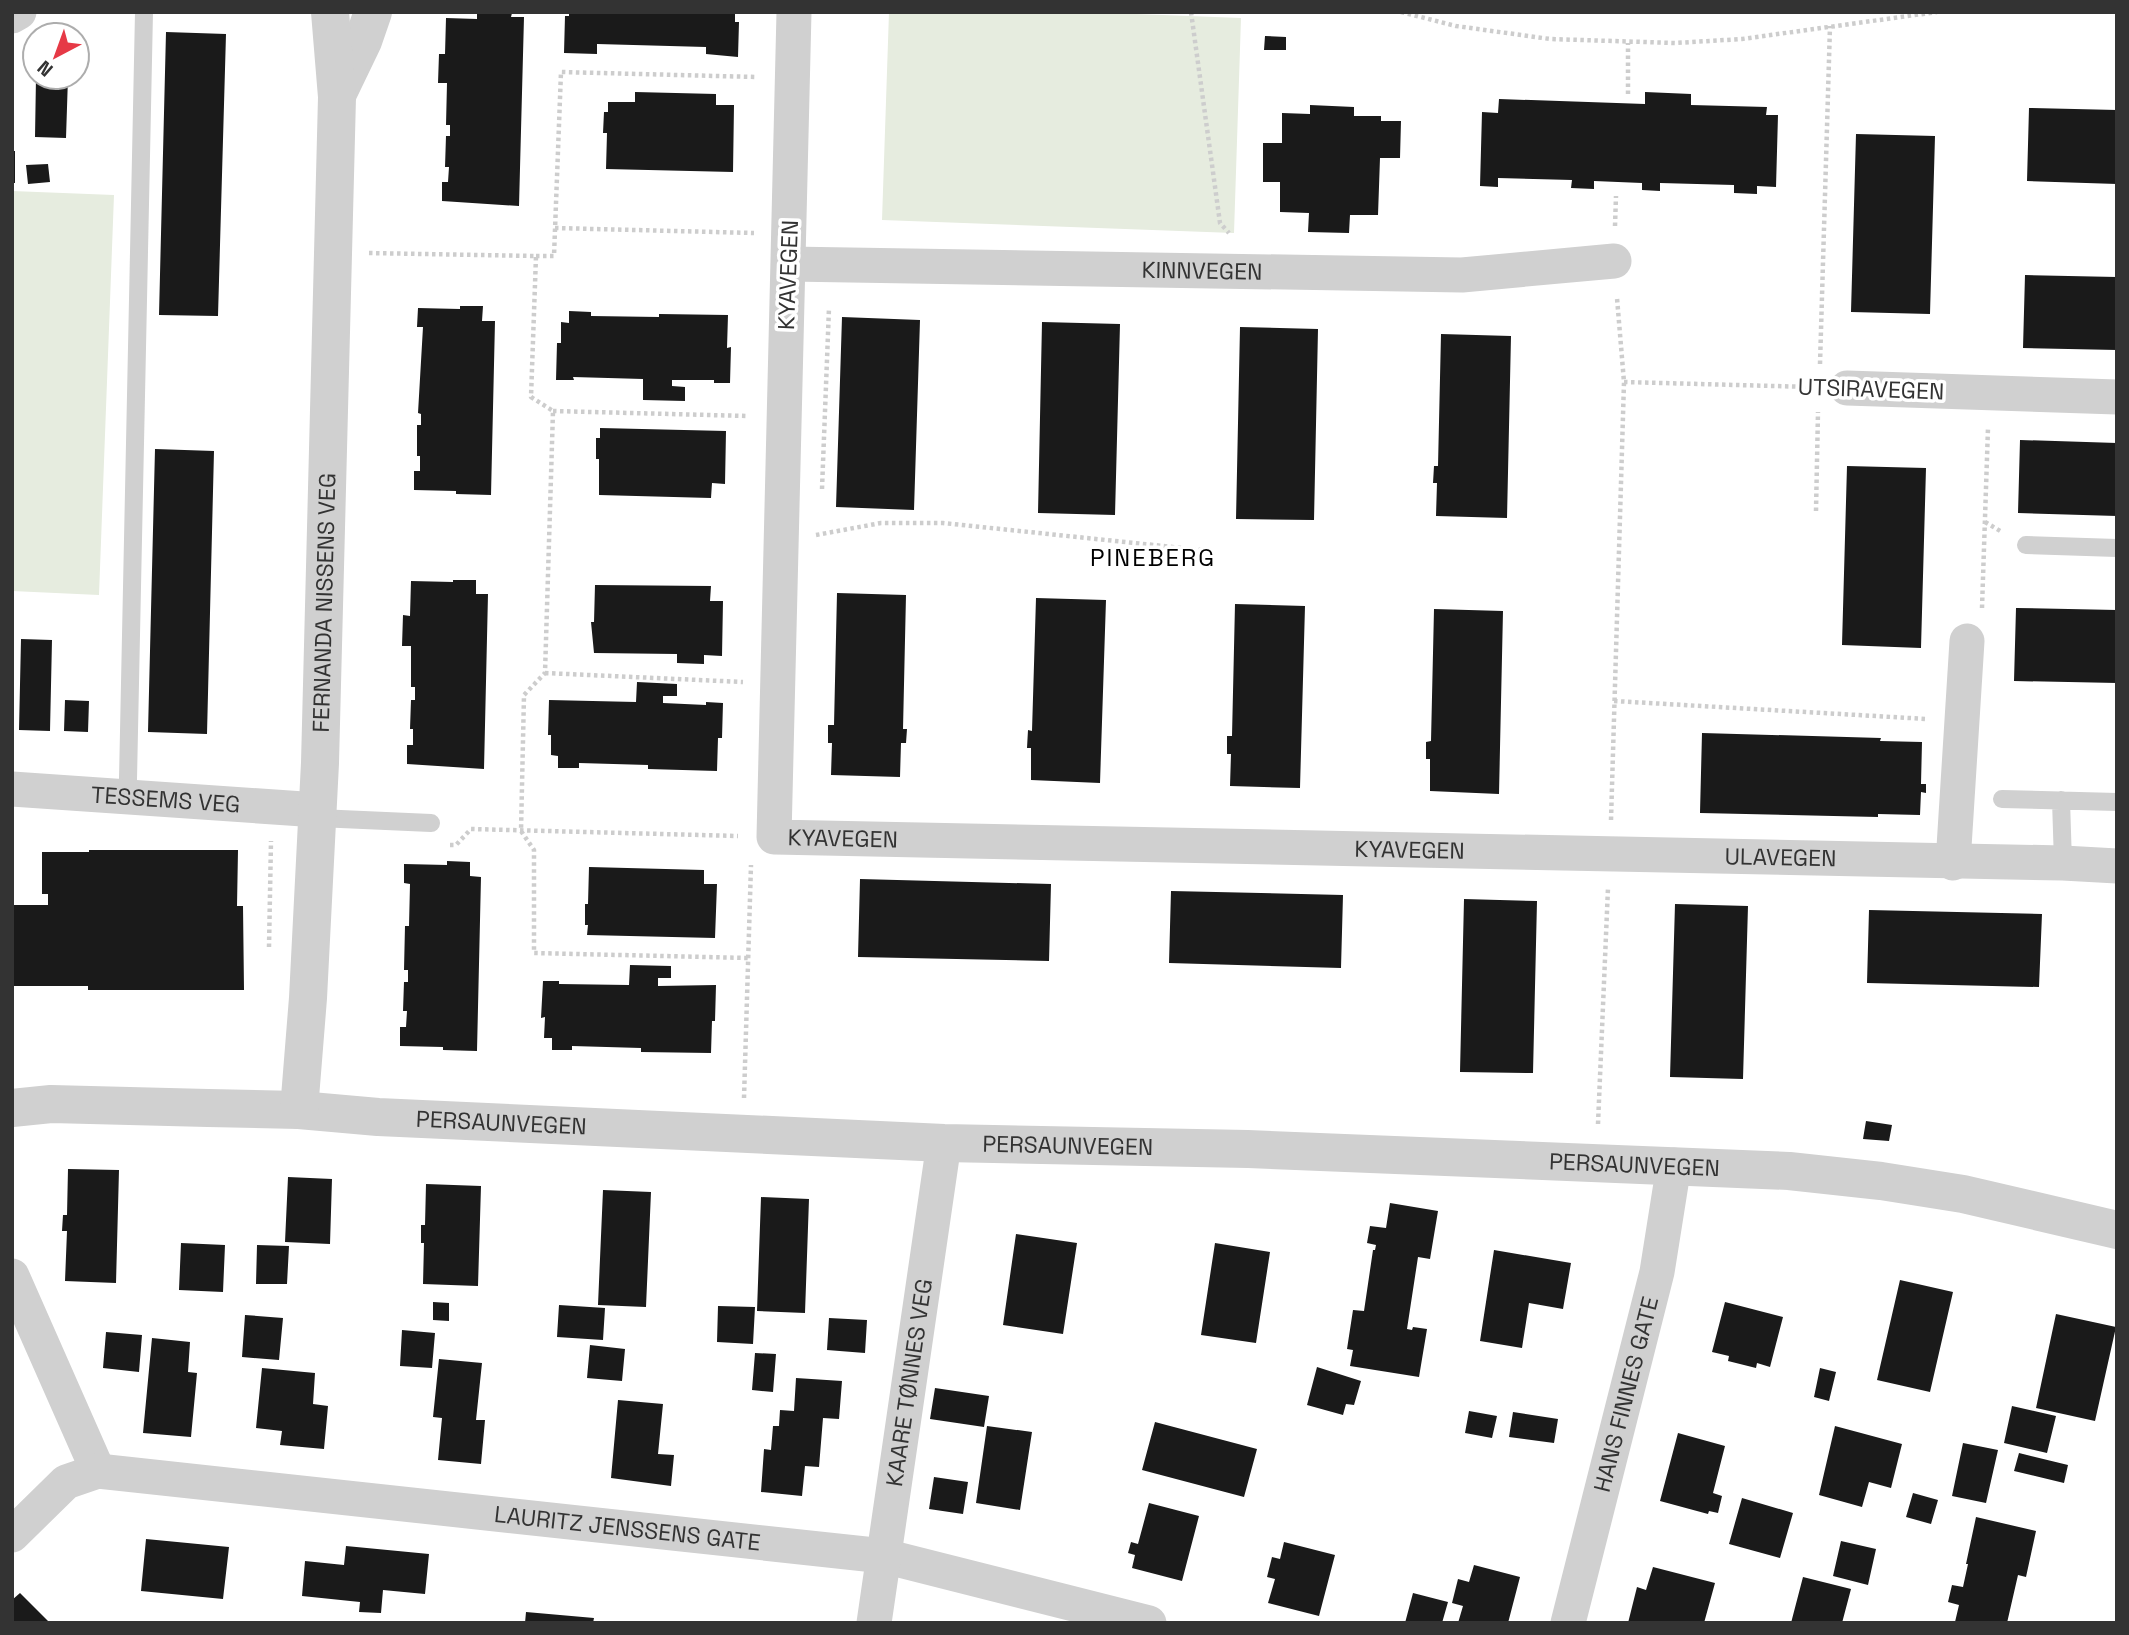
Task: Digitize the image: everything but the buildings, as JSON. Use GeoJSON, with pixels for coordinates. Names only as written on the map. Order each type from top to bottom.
{"type":"FeatureCollection","features":[{"type":"Feature","properties":{"kind":"street"},"geometry":{"type":"LineString","coordinates":[[12,16],[19,12]]}},
{"type":"Feature","properties":{"kind":"street","name":"FERNANDA NISSENS VEG"},"geometry":{"type":"LineString","coordinates":[[299,1110],[318,814],[337,97],[330,12]]}},
{"type":"Feature","properties":{"kind":"street","name":"FERNANDA NISSENS VEG"},"geometry":{"type":"LineString","coordinates":[[337,97],[363,41],[373,12]]}},
{"type":"Feature","properties":{"kind":"street","name":"KYAVEGEN"},"geometry":{"type":"LineString","coordinates":[[794,12],[777,683],[763,837],[1610,855]]}},
{"type":"Feature","properties":{"kind":"street","name":"KINNVEGEN"},"geometry":{"type":"LineString","coordinates":[[789,249],[1261,270],[1462,275],[1614,261]]}},
{"type":"Feature","properties":{"kind":"street","name":"UTSIRAVEGEN"},"geometry":{"type":"LineString","coordinates":[[1833,387],[2117,397]]}},
{"type":"Feature","properties":{"kind":"street"},"geometry":{"type":"LineString","coordinates":[[1954,863],[1966,641]]}},
{"type":"Feature","properties":{"kind":"street","name":"TESSEMS VEG"},"geometry":{"type":"LineString","coordinates":[[12,789],[125,796],[318,814]]}},
{"type":"Feature","properties":{"kind":"street","name":"ULAVEGEN"},"geometry":{"type":"LineString","coordinates":[[1610,855],[2117,866]]}},
{"type":"Feature","properties":{"kind":"street","name":"PERSAUNVEGEN"},"geometry":{"type":"LineString","coordinates":[[12,1108],[62,1104],[299,1110],[391,1117],[944,1143],[1248,1149],[1788,1171],[1881,1181],[1963,1194],[2117,1230]]}},
{"type":"Feature","properties":{"kind":"street","name":"KAARE TØNNES VEG"},"geometry":{"type":"LineString","coordinates":[[874,1623],[944,1143]]}},
{"type":"Feature","properties":{"kind":"street","name":"HANS FINNES GATE"},"geometry":{"type":"LineString","coordinates":[[1568,1623],[1657,1272],[1674,1165]]}},
{"type":"Feature","properties":{"kind":"street"},"geometry":{"type":"LineString","coordinates":[[12,1276],[98,1471]]}},
{"type":"Feature","properties":{"kind":"street","name":"LAURITZ JENSSENS GATE"},"geometry":{"type":"LineString","coordinates":[[12,1535],[66,1482],[98,1471],[884,1556],[1149,1623]]}},
{"type":"Feature","properties":{"kind":"lane"},"geometry":{"type":"LineString","coordinates":[[125,796],[128,779],[144,12]]}},
{"type":"Feature","properties":{"kind":"lane"},"geometry":{"type":"LineString","coordinates":[[2026,545],[2117,548]]}},
{"type":"Feature","properties":{"kind":"lane"},"geometry":{"type":"LineString","coordinates":[[2002,799],[2117,802]]}},
{"type":"Feature","properties":{"kind":"lane"},"geometry":{"type":"LineString","coordinates":[[2061,800],[2063,863]]}},
{"type":"Feature","properties":{"kind":"lane"},"geometry":{"type":"LineString","coordinates":[[318,814],[431,823]]}},
{"type":"Feature","properties":{"kind":"path"},"geometry":{"type":"LineString","coordinates":[[1191,12],[1220,223],[1261,270]]}},
{"type":"Feature","properties":{"kind":"path"},"geometry":{"type":"LineString","coordinates":[[1401,12],[1456,26],[1550,39],[1628,43],[1742,39],[1907,14],[1937,12]]}},
{"type":"Feature","properties":{"kind":"path"},"geometry":{"type":"LineString","coordinates":[[1816,511],[1833,387],[1830,26]]}},
{"type":"Feature","properties":{"kind":"path"},"geometry":{"type":"LineString","coordinates":[[1628,43],[1628,94]]}},
{"type":"Feature","properties":{"kind":"path"},"geometry":{"type":"LineString","coordinates":[[361,253],[554,256],[561,72],[793,78]]}},
{"type":"Feature","properties":{"kind":"path"},"geometry":{"type":"LineString","coordinates":[[1598,1125],[1610,855],[1625,382],[1614,261],[1616,196]]}},
{"type":"Feature","properties":{"kind":"path"},"geometry":{"type":"LineString","coordinates":[[555,228],[789,249]]}},
{"type":"Feature","properties":{"kind":"path"},"geometry":{"type":"LineString","coordinates":[[536,256],[531,397],[553,411],[784,417]]}},
{"type":"Feature","properties":{"kind":"path"},"geometry":{"type":"LineString","coordinates":[[822,496],[829,308]]}},
{"type":"Feature","properties":{"kind":"path","name":"UTSIRAVEGEN"},"geometry":{"type":"LineString","coordinates":[[1625,382],[1833,387]]}},
{"type":"Feature","properties":{"kind":"path"},"geometry":{"type":"LineString","coordinates":[[1966,641],[1981,627],[1989,393]]}},
{"type":"Feature","properties":{"kind":"path"},"geometry":{"type":"LineString","coordinates":[[553,411],[545,673],[524,695],[521,831],[534,850],[534,953],[748,958]]}},
{"type":"Feature","properties":{"kind":"path"},"geometry":{"type":"LineString","coordinates":[[780,540],[881,523],[943,523],[1211,551]]}},
{"type":"Feature","properties":{"kind":"path"},"geometry":{"type":"LineString","coordinates":[[545,673],[777,683]]}},
{"type":"Feature","properties":{"kind":"path"},"geometry":{"type":"LineString","coordinates":[[1614,701],[1963,721]]}},
{"type":"Feature","properties":{"kind":"path"},"geometry":{"type":"LineString","coordinates":[[442,845],[456,845],[471,829],[763,837],[748,958],[743,1133]]}},
{"type":"Feature","properties":{"kind":"shaded area"},"geometry":{"type":"Polygon","coordinates":[[[889,12],[1084,12],[1241,18],[1234,233],[882,220],[889,12]]]}},
{"type":"Feature","properties":{"kind":"shaded area"},"geometry":{"type":"Polygon","coordinates":[[[12,191],[114,195],[99,595],[12,591],[12,191]]]}},
{"type":"Feature","properties":{"kind":"district","name":"PINEBERG"},"geometry":{"type":"Point","coordinates":[1153,558]}}]}
